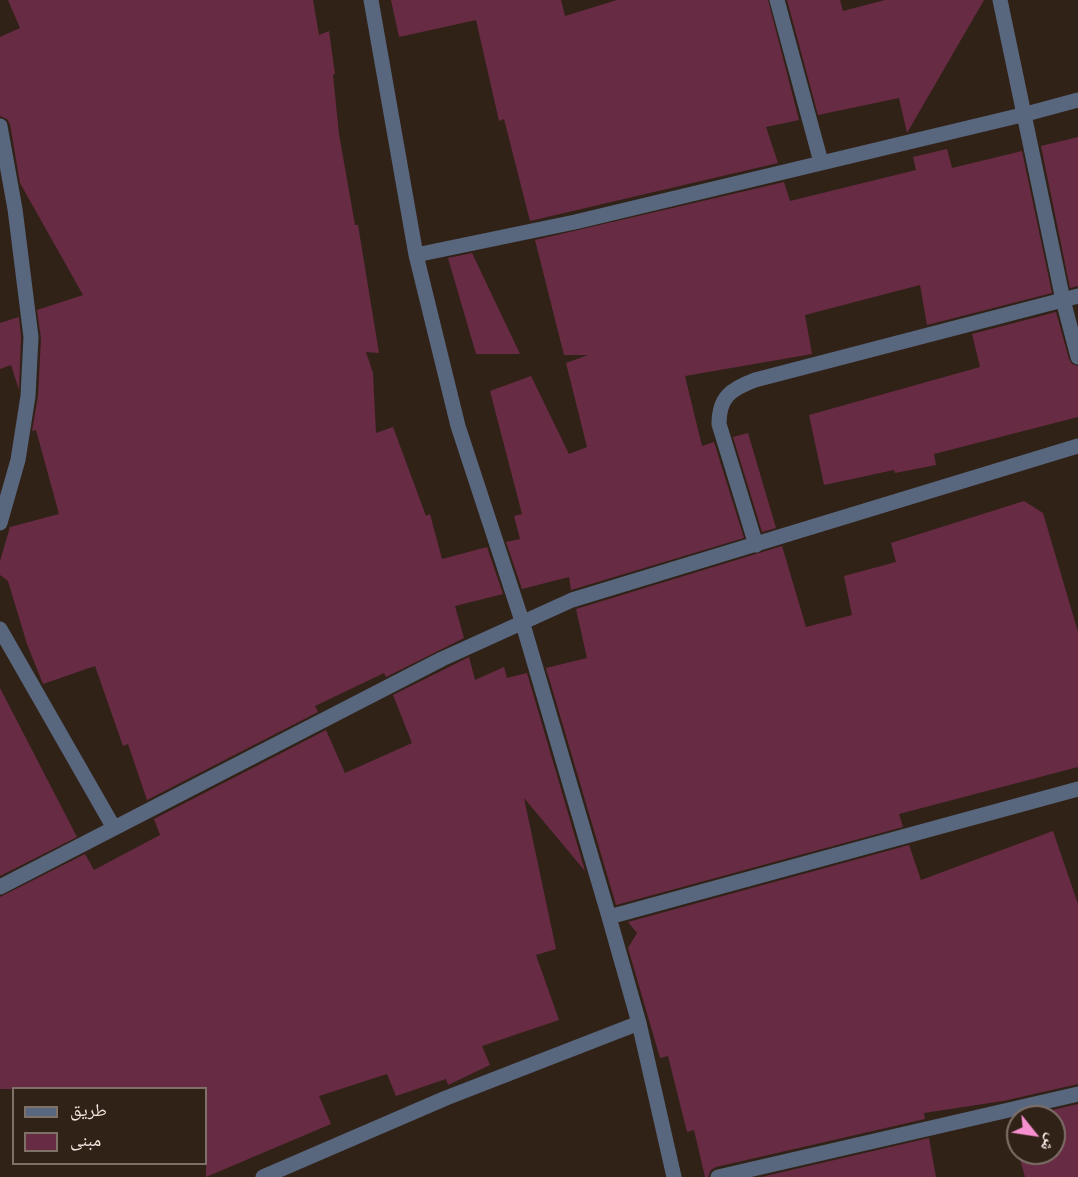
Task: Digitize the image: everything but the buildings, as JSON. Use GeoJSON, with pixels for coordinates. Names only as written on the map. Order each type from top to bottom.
{"type":"FeatureCollection","features":[{"type":"Feature","properties":{"kind":"street"},"geometry":{"type":"LineString","coordinates":[[371,0],[416,255],[458,426],[522,621],[609,917],[639,1023],[674,1177]]}},
{"type":"Feature","properties":{"kind":"street"},"geometry":{"type":"LineString","coordinates":[[777,0],[821,162]]}},
{"type":"Feature","properties":{"kind":"street"},"geometry":{"type":"LineString","coordinates":[[1000,0],[1070,298],[1078,357]]}},
{"type":"Feature","properties":{"kind":"street"},"geometry":{"type":"LineString","coordinates":[[416,255],[575,222],[1078,100]]}},
{"type":"Feature","properties":{"kind":"street"},"geometry":{"type":"LineString","coordinates":[[0,126],[15,208],[31,337],[28,396],[18,459],[0,523]]}},
{"type":"Feature","properties":{"kind":"street"},"geometry":{"type":"LineString","coordinates":[[756,545],[719,424],[719,411],[724,399],[736,387],[755,380],[1070,298]]}},
{"type":"Feature","properties":{"kind":"street"},"geometry":{"type":"LineString","coordinates":[[0,887],[431,665],[522,621],[572,600],[1078,446]]}},
{"type":"Feature","properties":{"kind":"street"},"geometry":{"type":"LineString","coordinates":[[0,629],[114,828]]}},
{"type":"Feature","properties":{"kind":"street"},"geometry":{"type":"LineString","coordinates":[[609,917],[1078,789]]}},
{"type":"Feature","properties":{"kind":"street"},"geometry":{"type":"LineString","coordinates":[[263,1177],[446,1098],[639,1023]]}},
{"type":"Feature","properties":{"kind":"street"},"geometry":{"type":"LineString","coordinates":[[718,1177],[1078,1094]]}}]}
